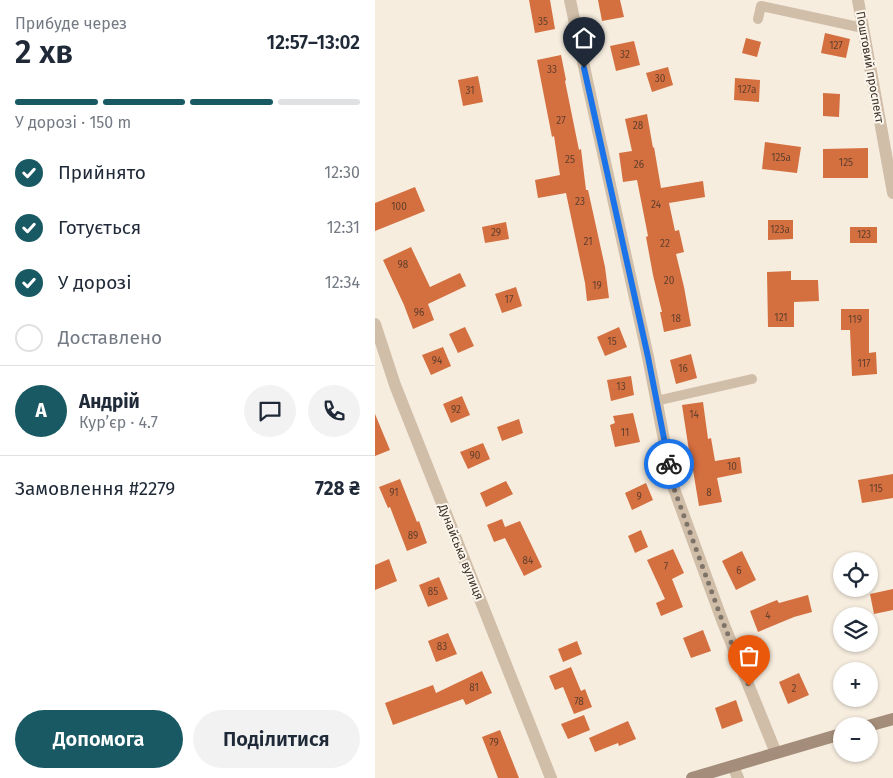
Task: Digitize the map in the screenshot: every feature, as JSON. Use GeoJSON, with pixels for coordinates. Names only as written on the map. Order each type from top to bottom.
{"type":"FeatureCollection","features":[{"type":"Feature","properties":{"kind":"main road"},"geometry":{"type":"LineString","coordinates":[[878,723],[893,719]]}},
{"type":"Feature","properties":{"kind":"main road"},"geometry":{"type":"LineString","coordinates":[[692,778],[833,736]]}},
{"type":"Feature","properties":{"kind":"street"},"geometry":{"type":"LineString","coordinates":[[570,0],[648,357],[673,486],[722,620],[776,753]]}},
{"type":"Feature","properties":{"kind":"street","name":"Поштовий проспект"},"geometry":{"type":"LineString","coordinates":[[858,0],[892,178],[893,193]]}},
{"type":"Feature","properties":{"kind":"street","name":"Дунайська вулиця"},"geometry":{"type":"LineString","coordinates":[[375,324],[395,385],[551,778]]}},
{"type":"Feature","properties":{"kind":"street"},"geometry":{"type":"LineString","coordinates":[[733,766],[737,778]]}},
{"type":"Feature","properties":{"kind":"lane"},"geometry":{"type":"LineString","coordinates":[[758,19],[761,6],[863,28]]}},
{"type":"Feature","properties":{"kind":"lane"},"geometry":{"type":"LineString","coordinates":[[657,401],[752,379]]}},
{"type":"Feature","properties":{"kind":"building"},"geometry":{"type":"Polygon","coordinates":[[[529,0],[550,0],[555,29],[535,33],[529,0]]]}},
{"type":"Feature","properties":{"kind":"building"},"geometry":{"type":"Polygon","coordinates":[[[598,0],[620,0],[624,17],[602,21],[598,0]]]}},
{"type":"Feature","properties":{"kind":"building"},"geometry":{"type":"Polygon","coordinates":[[[825,33],[850,39],[846,58],[821,53],[825,33]]]}},
{"type":"Feature","properties":{"kind":"building"},"geometry":{"type":"Polygon","coordinates":[[[746,38],[761,42],[757,57],[742,53],[746,38]]]}},
{"type":"Feature","properties":{"kind":"building"},"geometry":{"type":"Polygon","coordinates":[[[634,41],[640,65],[616,71],[610,46],[634,41]]]}},
{"type":"Feature","properties":{"kind":"building"},"geometry":{"type":"Polygon","coordinates":[[[561,55],[579,150],[581,149],[586,190],[588,190],[605,267],[609,298],[587,301],[566,193],[538,198],[535,180],[560,175],[554,136],[552,137],[537,60],[561,55]]]}},
{"type":"Feature","properties":{"kind":"building"},"geometry":{"type":"Polygon","coordinates":[[[668,67],[673,85],[652,92],[646,73],[668,67]]]}},
{"type":"Feature","properties":{"kind":"building"},"geometry":{"type":"Polygon","coordinates":[[[478,76],[483,102],[463,106],[458,80],[478,76]]]}},
{"type":"Feature","properties":{"kind":"building"},"geometry":{"type":"Polygon","coordinates":[[[735,78],[760,80],[759,102],[734,100],[735,78]]]}},
{"type":"Feature","properties":{"kind":"building"},"geometry":{"type":"Polygon","coordinates":[[[823,93],[840,94],[839,117],[823,116],[823,93]]]}},
{"type":"Feature","properties":{"kind":"building"},"geometry":{"type":"Polygon","coordinates":[[[647,114],[661,188],[703,181],[705,197],[669,203],[675,231],[679,230],[684,252],[676,254],[691,326],[664,332],[660,312],[662,312],[653,275],[646,237],[648,236],[637,180],[623,182],[619,153],[632,151],[625,119],[647,114]]]}},
{"type":"Feature","properties":{"kind":"building"},"geometry":{"type":"Polygon","coordinates":[[[765,142],[801,147],[797,173],[762,169],[765,142]]]}},
{"type":"Feature","properties":{"kind":"building"},"geometry":{"type":"Polygon","coordinates":[[[868,148],[868,178],[823,178],[823,149],[868,148]]]}},
{"type":"Feature","properties":{"kind":"building"},"geometry":{"type":"Polygon","coordinates":[[[415,187],[425,211],[375,231],[375,203],[415,187]]]}},
{"type":"Feature","properties":{"kind":"building"},"geometry":{"type":"Polygon","coordinates":[[[768,220],[793,220],[793,239],[768,240],[768,220]]]}},
{"type":"Feature","properties":{"kind":"building"},"geometry":{"type":"Polygon","coordinates":[[[506,222],[509,239],[485,243],[482,227],[506,222]]]}},
{"type":"Feature","properties":{"kind":"building"},"geometry":{"type":"Polygon","coordinates":[[[850,227],[877,227],[877,243],[850,243],[850,227]]]}},
{"type":"Feature","properties":{"kind":"building"},"geometry":{"type":"Polygon","coordinates":[[[411,247],[430,287],[460,273],[466,286],[428,304],[434,320],[413,329],[383,260],[411,247]]]}},
{"type":"Feature","properties":{"kind":"building"},"geometry":{"type":"Polygon","coordinates":[[[791,271],[791,280],[818,280],[819,301],[794,302],[794,327],[768,327],[767,272],[791,271]]]}},
{"type":"Feature","properties":{"kind":"building"},"geometry":{"type":"Polygon","coordinates":[[[516,287],[522,306],[502,313],[495,294],[516,287]]]}},
{"type":"Feature","properties":{"kind":"building"},"geometry":{"type":"Polygon","coordinates":[[[841,309],[869,309],[869,353],[876,352],[877,374],[852,376],[850,330],[841,330],[841,309]]]}},
{"type":"Feature","properties":{"kind":"building"},"geometry":{"type":"Polygon","coordinates":[[[465,327],[474,346],[458,353],[449,334],[465,327]]]}},
{"type":"Feature","properties":{"kind":"building"},"geometry":{"type":"Polygon","coordinates":[[[619,327],[627,347],[605,356],[597,337],[619,327]]]}},
{"type":"Feature","properties":{"kind":"building"},"geometry":{"type":"Polygon","coordinates":[[[443,347],[451,366],[431,375],[422,355],[443,347]]]}},
{"type":"Feature","properties":{"kind":"building"},"geometry":{"type":"Polygon","coordinates":[[[691,354],[697,378],[676,384],[670,360],[691,354]]]}},
{"type":"Feature","properties":{"kind":"building"},"geometry":{"type":"Polygon","coordinates":[[[631,376],[634,395],[611,401],[607,380],[631,376]]]}},
{"type":"Feature","properties":{"kind":"building"},"geometry":{"type":"Polygon","coordinates":[[[462,396],[470,415],[451,423],[443,404],[462,396]]]}},
{"type":"Feature","properties":{"kind":"building"},"geometry":{"type":"Polygon","coordinates":[[[703,402],[708,439],[711,438],[715,461],[740,457],[742,473],[717,478],[722,502],[699,506],[682,405],[703,402]]]}},
{"type":"Feature","properties":{"kind":"building"},"geometry":{"type":"Polygon","coordinates":[[[633,413],[640,442],[615,447],[610,425],[615,423],[613,416],[633,413]]]}},
{"type":"Feature","properties":{"kind":"building"},"geometry":{"type":"Polygon","coordinates":[[[375,414],[390,450],[375,456],[375,414]]]}},
{"type":"Feature","properties":{"kind":"building"},"geometry":{"type":"Polygon","coordinates":[[[519,419],[523,433],[502,441],[497,427],[519,419]]]}},
{"type":"Feature","properties":{"kind":"building"},"geometry":{"type":"Polygon","coordinates":[[[483,443],[490,459],[468,469],[460,452],[483,443]]]}},
{"type":"Feature","properties":{"kind":"building"},"geometry":{"type":"Polygon","coordinates":[[[893,474],[893,498],[862,503],[858,480],[893,474]]]}},
{"type":"Feature","properties":{"kind":"building"},"geometry":{"type":"Polygon","coordinates":[[[400,479],[427,543],[407,551],[390,507],[388,508],[379,487],[400,479]]]}},
{"type":"Feature","properties":{"kind":"building"},"geometry":{"type":"Polygon","coordinates":[[[506,481],[513,494],[486,507],[480,493],[506,481]]]}},
{"type":"Feature","properties":{"kind":"building"},"geometry":{"type":"Polygon","coordinates":[[[646,483],[653,500],[632,510],[625,493],[646,483]]]}},
{"type":"Feature","properties":{"kind":"building"},"geometry":{"type":"Polygon","coordinates":[[[502,519],[505,527],[520,521],[542,567],[524,576],[505,538],[494,542],[487,525],[502,519]]]}},
{"type":"Feature","properties":{"kind":"building"},"geometry":{"type":"Polygon","coordinates":[[[641,530],[648,547],[635,553],[628,536],[641,530]]]}},
{"type":"Feature","properties":{"kind":"building"},"geometry":{"type":"Polygon","coordinates":[[[673,549],[684,573],[672,579],[683,607],[661,616],[656,603],[665,599],[647,560],[673,549]]]}},
{"type":"Feature","properties":{"kind":"building"},"geometry":{"type":"Polygon","coordinates":[[[742,551],[756,580],[736,590],[722,561],[742,551]]]}},
{"type":"Feature","properties":{"kind":"building"},"geometry":{"type":"Polygon","coordinates":[[[389,559],[397,581],[375,590],[375,565],[389,559]]]}},
{"type":"Feature","properties":{"kind":"building"},"geometry":{"type":"Polygon","coordinates":[[[439,577],[448,599],[428,607],[419,585],[439,577]]]}},
{"type":"Feature","properties":{"kind":"building"},"geometry":{"type":"Polygon","coordinates":[[[893,589],[893,610],[878,613],[878,607],[873,607],[871,597],[878,597],[878,592],[893,589]]]}},
{"type":"Feature","properties":{"kind":"building"},"geometry":{"type":"Polygon","coordinates":[[[808,595],[812,612],[794,617],[758,632],[750,611],[777,600],[779,603],[808,595]]]}},
{"type":"Feature","properties":{"kind":"building"},"geometry":{"type":"Polygon","coordinates":[[[703,630],[711,651],[691,658],[683,638],[703,630]]]}},
{"type":"Feature","properties":{"kind":"building"},"geometry":{"type":"Polygon","coordinates":[[[448,633],[457,654],[436,662],[428,641],[448,633]]]}},
{"type":"Feature","properties":{"kind":"building"},"geometry":{"type":"Polygon","coordinates":[[[577,641],[582,654],[563,662],[558,649],[577,641]]]}},
{"type":"Feature","properties":{"kind":"building"},"geometry":{"type":"Polygon","coordinates":[[[571,667],[581,691],[585,689],[592,707],[574,714],[563,687],[555,690],[549,676],[571,667]]]}},
{"type":"Feature","properties":{"kind":"building"},"geometry":{"type":"Polygon","coordinates":[[[482,671],[492,693],[466,705],[463,699],[393,725],[385,703],[433,685],[436,693],[482,671]]]}},
{"type":"Feature","properties":{"kind":"building"},"geometry":{"type":"Polygon","coordinates":[[[799,673],[809,695],[788,704],[779,682],[799,673]]]}},
{"type":"Feature","properties":{"kind":"building"},"geometry":{"type":"Polygon","coordinates":[[[736,700],[743,721],[722,729],[715,708],[736,700]]]}},
{"type":"Feature","properties":{"kind":"building"},"geometry":{"type":"Polygon","coordinates":[[[584,715],[590,730],[568,739],[561,724],[584,715]]]}},
{"type":"Feature","properties":{"kind":"building"},"geometry":{"type":"Polygon","coordinates":[[[628,721],[636,739],[619,746],[618,743],[595,752],[589,738],[628,721]]]}},
{"type":"Feature","properties":{"kind":"building"},"geometry":{"type":"Polygon","coordinates":[[[500,730],[519,778],[498,778],[482,737],[500,730]]]}},
{"type":"Feature","properties":{"kind":"way so far"},"geometry":{"type":"LineString","coordinates":[[669,464],[673,486],[722,620],[749,686]]}},
{"type":"Feature","properties":{"kind":"route"},"geometry":{"type":"LineString","coordinates":[[584,68],[648,357],[669,464]]}}]}
